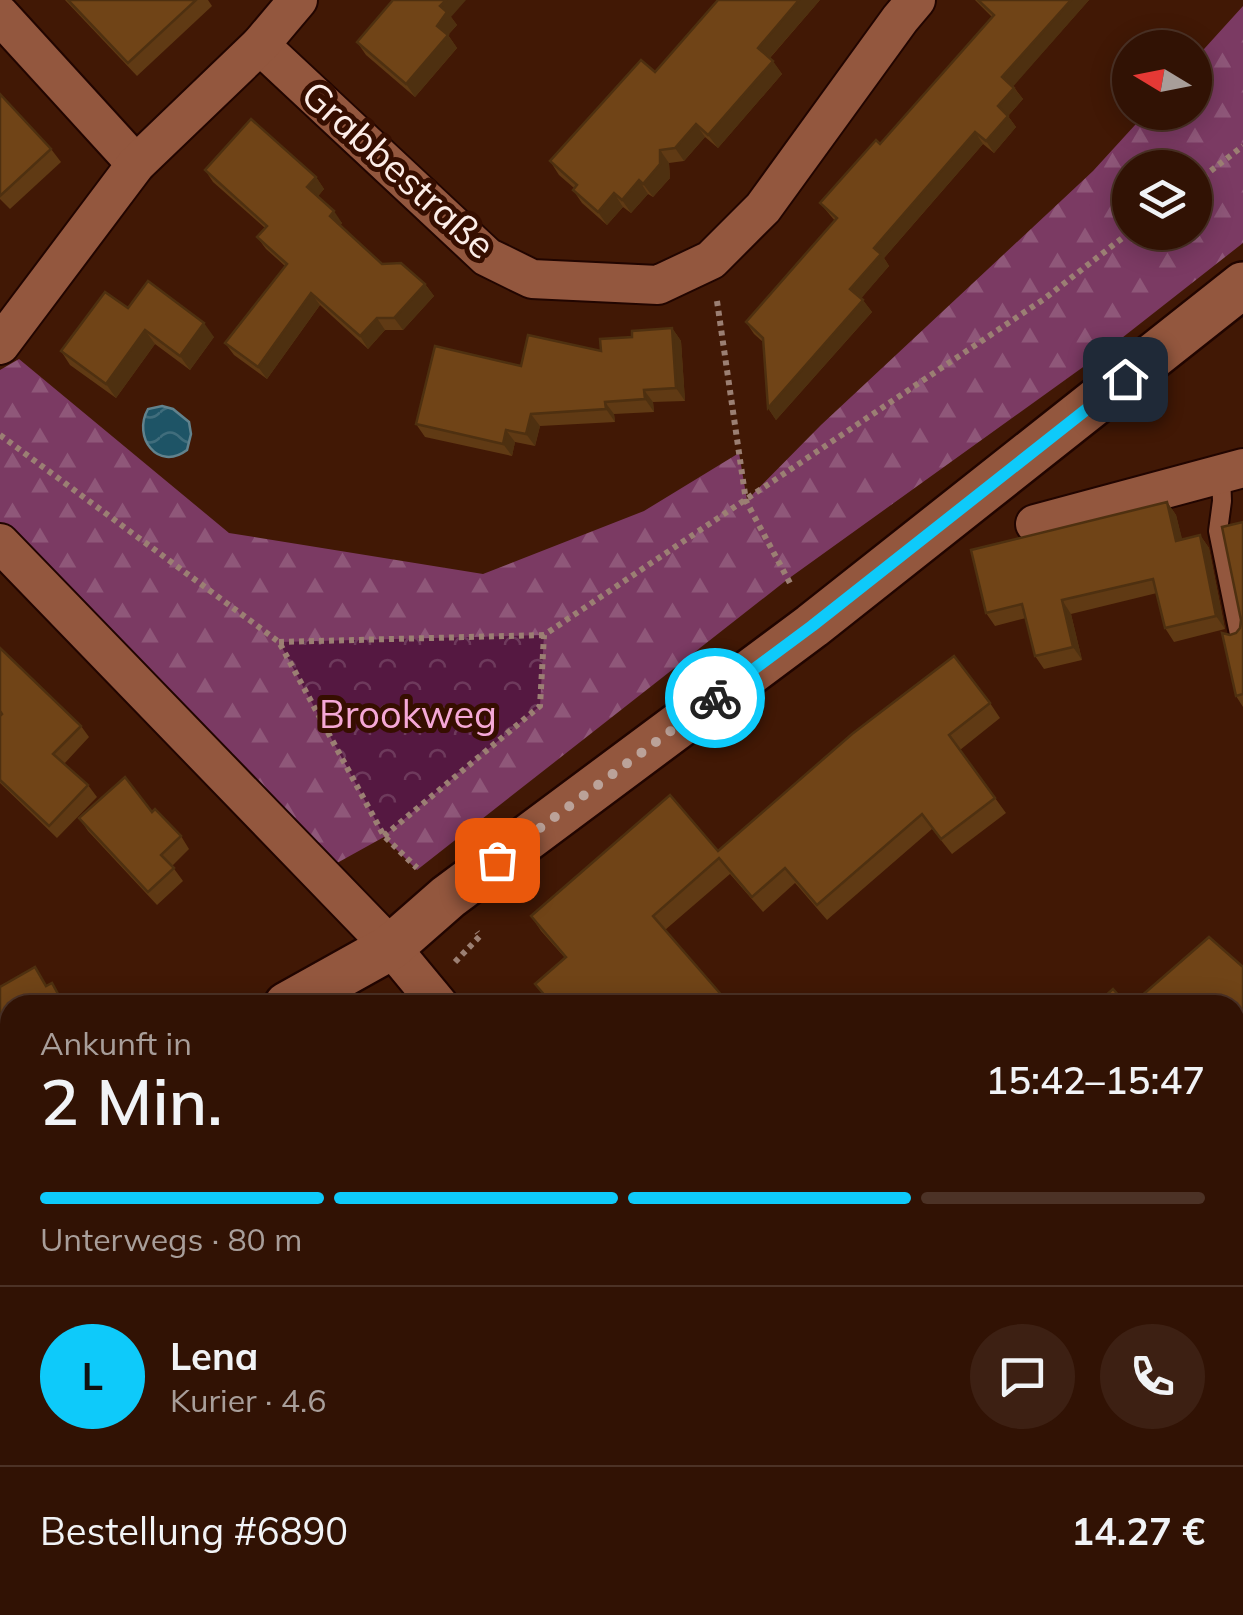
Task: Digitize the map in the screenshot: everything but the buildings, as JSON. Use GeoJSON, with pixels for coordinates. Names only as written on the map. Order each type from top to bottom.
{"type":"FeatureCollection","features":[{"type":"Feature","properties":{"kind":"street"},"geometry":{"type":"LineString","coordinates":[[0,345],[136,164],[260,45],[298,0]]}},
{"type":"Feature","properties":{"kind":"street","name":"Grabbestraße"},"geometry":{"type":"LineString","coordinates":[[260,45],[487,257],[532,279],[658,285],[711,260],[764,208],[904,6]]}},
{"type":"Feature","properties":{"kind":"street"},"geometry":{"type":"LineString","coordinates":[[0,15],[136,164]]}},
{"type":"Feature","properties":{"kind":"street"},"geometry":{"type":"LineString","coordinates":[[304,995],[391,947],[448,897],[812,626],[1243,286]]}},
{"type":"Feature","properties":{"kind":"street"},"geometry":{"type":"LineString","coordinates":[[1035,524],[1232,471]]}},
{"type":"Feature","properties":{"kind":"street"},"geometry":{"type":"LineString","coordinates":[[0,544],[391,947],[432,995]]}},
{"type":"Feature","properties":{"kind":"lane"},"geometry":{"type":"LineString","coordinates":[[1232,471],[1222,500],[1218,531],[1240,639]]}},
{"type":"Feature","properties":{"kind":"path"},"geometry":{"type":"LineString","coordinates":[[1212,170],[1243,146]]}},
{"type":"Feature","properties":{"kind":"path"},"geometry":{"type":"LineString","coordinates":[[279,642],[544,636],[1044,299],[1112,246]]}},
{"type":"Feature","properties":{"kind":"path"},"geometry":{"type":"LineString","coordinates":[[711,260],[746,501],[812,626]]}},
{"type":"Feature","properties":{"kind":"path"},"geometry":{"type":"LineString","coordinates":[[0,435],[279,642],[384,836],[540,706],[544,636]]}},
{"type":"Feature","properties":{"kind":"green space"},"geometry":{"type":"Polygon","coordinates":[[[1243,6],[1243,243],[1104,352],[788,579],[417,870],[384,837],[319,873],[0,543],[0,370],[19,359],[229,533],[483,574],[644,511],[739,453],[747,500],[1112,150],[1112,250],[1212,250],[1212,150],[1112,150],[1130,130],[1212,130],[1212,40],[1243,6]]]}},
{"type":"Feature","properties":{"kind":"green space","name":"Brookweg"},"geometry":{"type":"Polygon","coordinates":[[[544,635],[540,706],[384,836],[279,642],[544,635]]]}},
{"type":"Feature","properties":{"kind":"water"},"geometry":{"type":"Polygon","coordinates":[[[148,409],[173,409],[189,422],[187,450],[176,456],[158,454],[143,430],[148,409]]]}},
{"type":"Feature","properties":{"kind":"way so far"},"geometry":{"type":"LineString","coordinates":[[497,860],[715,698]]}},
{"type":"Feature","properties":{"kind":"route"},"geometry":{"type":"LineString","coordinates":[[715,698],[1125,379]]}}]}
